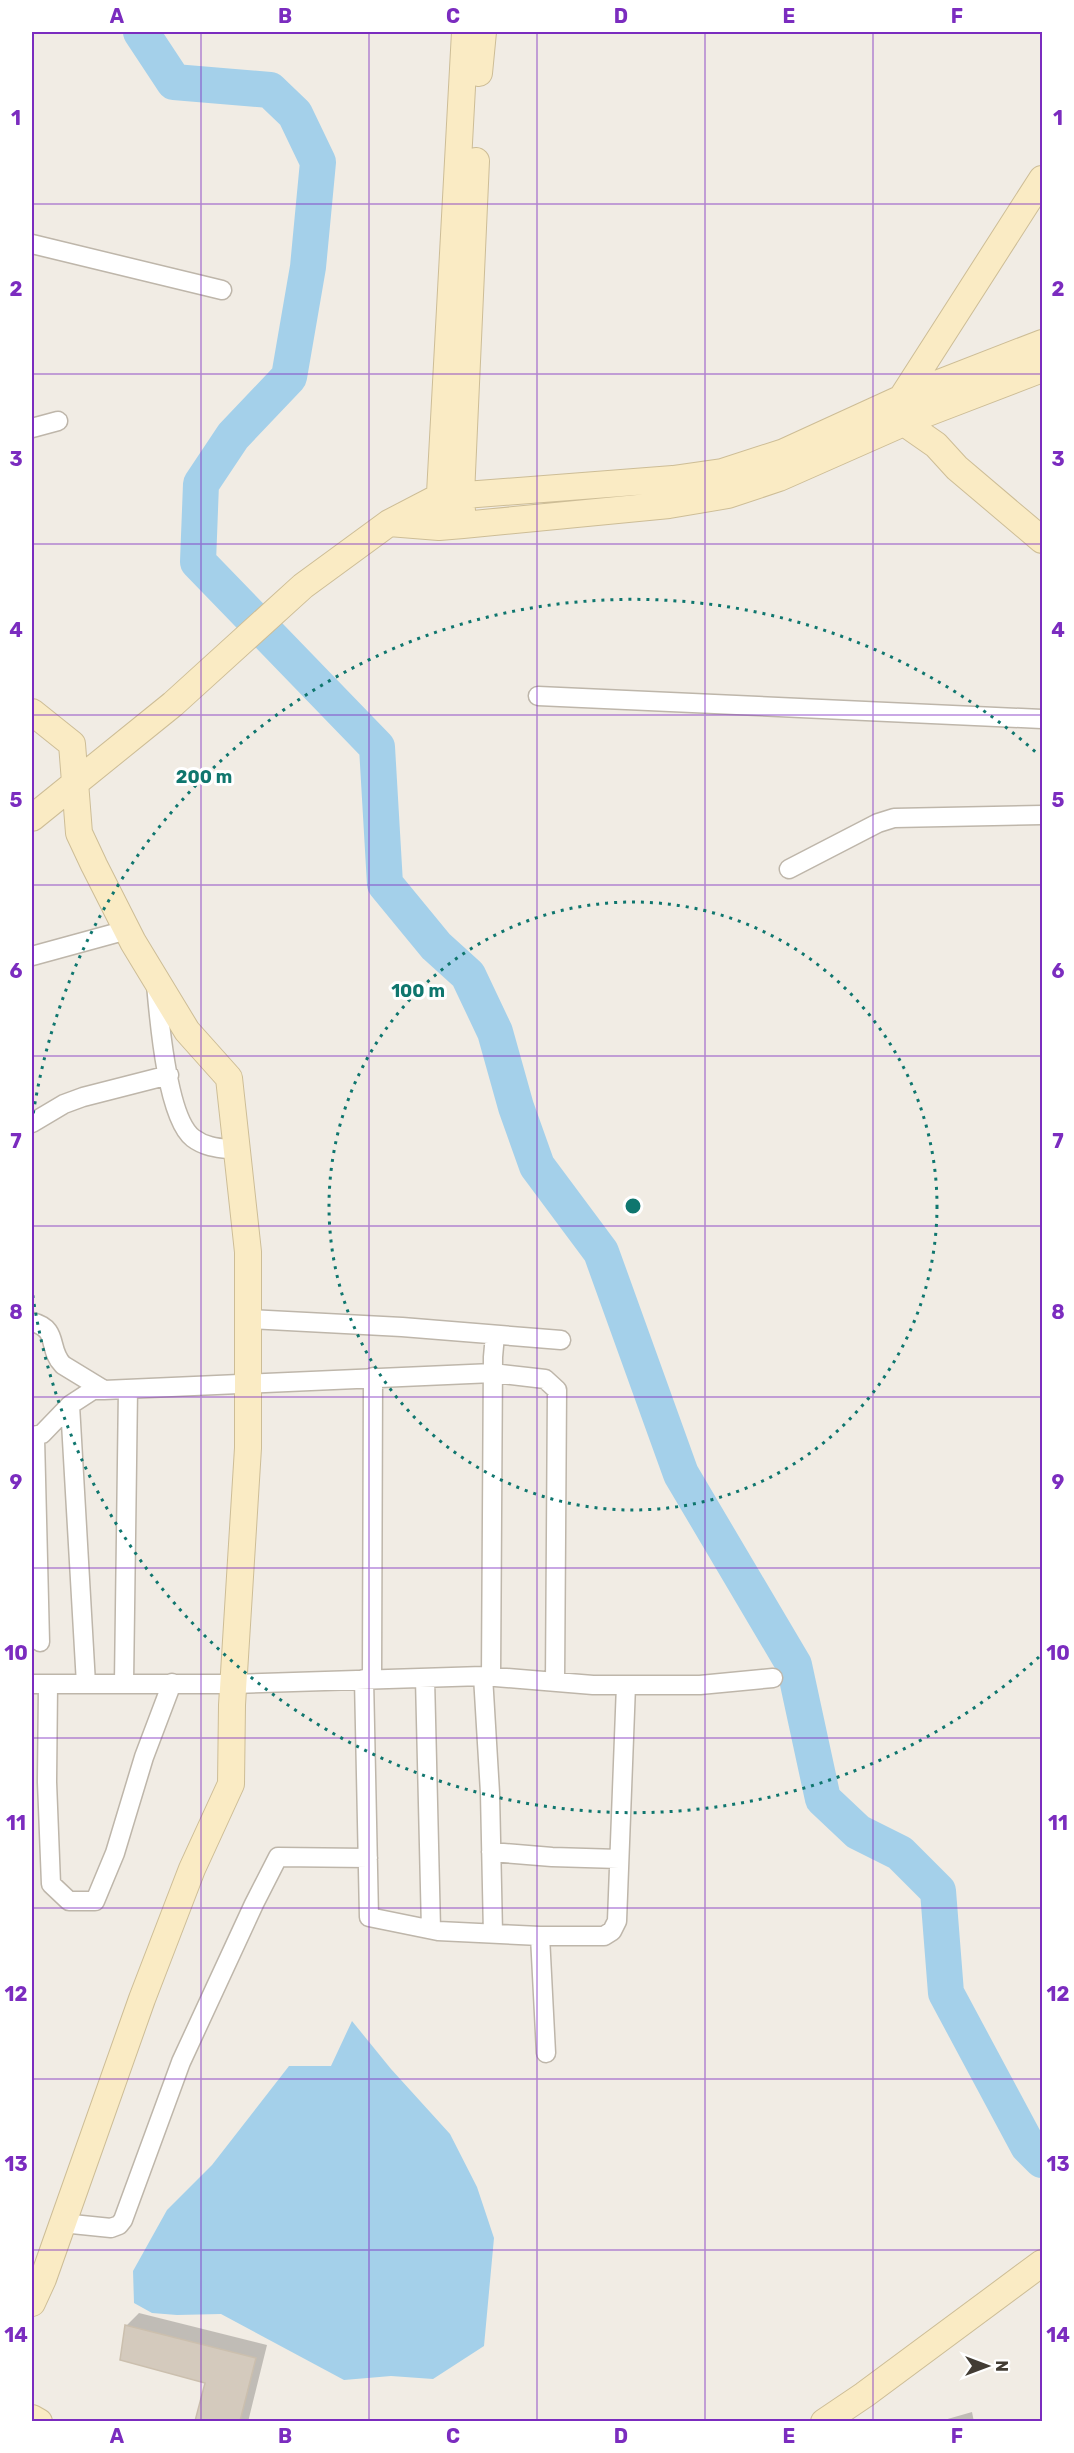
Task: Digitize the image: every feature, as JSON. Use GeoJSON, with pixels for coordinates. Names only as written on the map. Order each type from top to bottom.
{"type":"FeatureCollection","features":[{"type":"Feature","properties":{"kind":"street"},"geometry":{"type":"LineString","coordinates":[[451,526],[450,496],[465,32]]}},
{"type":"Feature","properties":{"kind":"street"},"geometry":{"type":"LineString","coordinates":[[450,496],[483,32]]}},
{"type":"Feature","properties":{"kind":"street"},"geometry":{"type":"LineString","coordinates":[[902,411],[1042,179]]}},
{"type":"Feature","properties":{"kind":"street"},"geometry":{"type":"LineString","coordinates":[[936,445],[931,411],[934,386],[944,364],[1042,208]]}},
{"type":"Feature","properties":{"kind":"street"},"geometry":{"type":"LineString","coordinates":[[32,244],[222,290]]}},
{"type":"Feature","properties":{"kind":"street"},"geometry":{"type":"LineString","coordinates":[[389,523],[451,526],[669,505],[728,495],[778,478],[902,411],[913,393],[1042,343]]}},
{"type":"Feature","properties":{"kind":"street"},"geometry":{"type":"LineString","coordinates":[[32,818],[173,704],[303,586],[389,523],[450,496],[673,479],[722,472],[902,411],[931,411],[1042,369]]}},
{"type":"Feature","properties":{"kind":"street"},"geometry":{"type":"LineString","coordinates":[[902,411],[957,468],[1042,540]]}},
{"type":"Feature","properties":{"kind":"street"},"geometry":{"type":"LineString","coordinates":[[32,428],[58,421]]}},
{"type":"Feature","properties":{"kind":"street"},"geometry":{"type":"LineString","coordinates":[[538,696],[1042,719]]}},
{"type":"Feature","properties":{"kind":"street"},"geometry":{"type":"LineString","coordinates":[[32,712],[72,744],[79,833],[127,930],[187,1031],[229,1078],[248,1252],[248,1448],[234,1684],[231,1784],[192,1869],[142,1999],[32,2304]]}},
{"type":"Feature","properties":{"kind":"street"},"geometry":{"type":"LineString","coordinates":[[789,869],[878,823],[894,818],[1042,815]]}},
{"type":"Feature","properties":{"kind":"street"},"geometry":{"type":"LineString","coordinates":[[32,956],[127,930]]}},
{"type":"Feature","properties":{"kind":"street"},"geometry":{"type":"LineString","coordinates":[[156,979],[160,1033],[178,1118],[192,1137],[208,1147],[237,1150]]}},
{"type":"Feature","properties":{"kind":"street"},"geometry":{"type":"LineString","coordinates":[[32,1123],[64,1104],[83,1097],[169,1075]]}},
{"type":"Feature","properties":{"kind":"street"},"geometry":{"type":"LineString","coordinates":[[248,1319],[561,1340]]}},
{"type":"Feature","properties":{"kind":"street"},"geometry":{"type":"LineString","coordinates":[[32,1322],[44,1327],[50,1333],[58,1360],[63,1365],[104,1390]]}},
{"type":"Feature","properties":{"kind":"street"},"geometry":{"type":"LineString","coordinates":[[493,1934],[487,1677],[495,1335]]}},
{"type":"Feature","properties":{"kind":"street"},"geometry":{"type":"LineString","coordinates":[[40,1642],[35,1437],[70,1405],[93,1390],[493,1372],[545,1379],[557,1390],[555,1682]]}},
{"type":"Feature","properties":{"kind":"street"},"geometry":{"type":"LineString","coordinates":[[373,1377],[368,1679],[369,1917],[431,1929],[493,1934],[604,1936],[612,1931],[617,1921],[626,1685]]}},
{"type":"Feature","properties":{"kind":"street"},"geometry":{"type":"LineString","coordinates":[[124,1683],[128,1389]]}},
{"type":"Feature","properties":{"kind":"street"},"geometry":{"type":"LineString","coordinates":[[70,1405],[86,1684]]}},
{"type":"Feature","properties":{"kind":"street"},"geometry":{"type":"LineString","coordinates":[[172,1683],[144,1756],[116,1853],[95,1901],[69,1901],[51,1884],[40,1684],[124,1683],[172,1683],[234,1684],[487,1677],[626,1685],[700,1685],[773,1678]]}},
{"type":"Feature","properties":{"kind":"street"},"geometry":{"type":"LineString","coordinates":[[425,1678],[431,1929]]}},
{"type":"Feature","properties":{"kind":"street"},"geometry":{"type":"LineString","coordinates":[[491,1852],[619,1859]]}},
{"type":"Feature","properties":{"kind":"street"},"geometry":{"type":"LineString","coordinates":[[62,2223],[111,2228],[123,2220],[181,2062],[254,1904],[279,1857],[368,1858]]}},
{"type":"Feature","properties":{"kind":"street"},"geometry":{"type":"LineString","coordinates":[[540,1936],[546,2053]]}},
{"type":"Feature","properties":{"kind":"street"},"geometry":{"type":"LineString","coordinates":[[824,2421],[864,2395],[1042,2263]]}},
{"type":"Feature","properties":{"kind":"street"},"geometry":{"type":"LineString","coordinates":[[32,2418],[39,2421]]}},
{"type":"Feature","properties":{"kind":"water"},"geometry":{"type":"Polygon","coordinates":[[[352,2021],[391,2069],[450,2134],[477,2187],[494,2238],[484,2346],[433,2379],[391,2376],[344,2380],[221,2314],[152,2313],[134,2303],[133,2271],[167,2210],[212,2165],[289,2066],[331,2066],[352,2021]]]}},
{"type":"Feature","properties":{"kind":"building"},"geometry":{"type":"Polygon","coordinates":[[[125,2325],[256,2358],[240,2421],[195,2421],[205,2383],[120,2360],[125,2325]]]}},
{"type":"Feature","properties":{"kind":"waterway"},"geometry":{"type":"LineString","coordinates":[[141,32],[174,82],[270,90],[295,114],[318,162],[308,267],[289,377],[233,436],[201,484],[198,562],[377,747],[385,884],[436,946],[468,975],[495,1032],[516,1107],[537,1166],[601,1252],[681,1474],[794,1665],[823,1799],[858,1832],[900,1853],[938,1891],[946,1993],[1028,2146],[1042,2160]]}}]}
